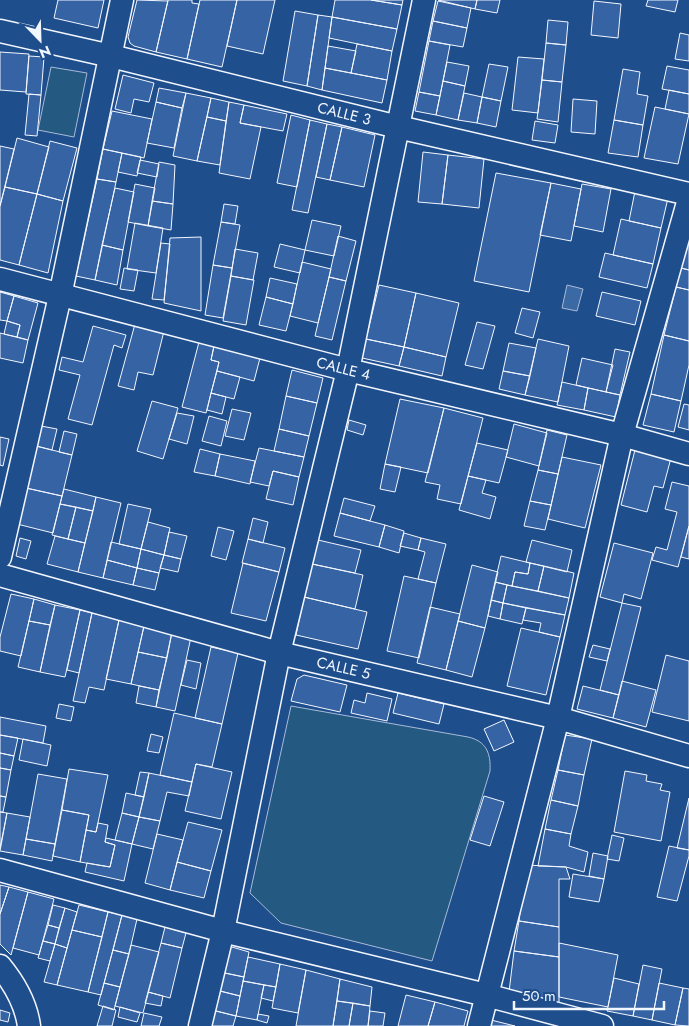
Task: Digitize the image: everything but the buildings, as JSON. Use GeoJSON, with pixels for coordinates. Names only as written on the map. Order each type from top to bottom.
{"type":"FeatureCollection","features":[{"type":"Feature","properties":{"kind":"street"},"geometry":{"type":"LineString","coordinates":[[0,557],[60,296],[122,0]]}},
{"type":"Feature","properties":{"kind":"street"},"geometry":{"type":"LineString","coordinates":[[200,1026],[223,931],[279,653],[348,370],[424,0]]}},
{"type":"Feature","properties":{"kind":"street","name":"CALLE 3"},"geometry":{"type":"LineString","coordinates":[[0,32],[111,56],[398,127],[689,194]]}},
{"type":"Feature","properties":{"kind":"street"},"geometry":{"type":"LineString","coordinates":[[479,1026],[558,718],[622,436],[689,199]]}},
{"type":"Feature","properties":{"kind":"street","name":"CALLE 4"},"geometry":{"type":"LineString","coordinates":[[0,279],[348,370],[689,454]]}},
{"type":"Feature","properties":{"kind":"street","name":"CALLE 5"},"geometry":{"type":"LineString","coordinates":[[0,576],[279,653],[558,718],[689,756]]}},
{"type":"Feature","properties":{"kind":"street"},"geometry":{"type":"LineString","coordinates":[[0,870],[223,931],[486,995],[602,1026]]}},
{"type":"Feature","properties":{"kind":"street"},"geometry":{"type":"LineString","coordinates":[[0,966],[19,994],[25,1008],[29,1026]]}},
{"type":"Feature","properties":{"kind":"shaded area"},"geometry":{"type":"Polygon","coordinates":[[[51,67],[87,73],[74,137],[38,130],[51,67]]]}},
{"type":"Feature","properties":{"kind":"shaded area"},"geometry":{"type":"Polygon","coordinates":[[[567,285],[583,289],[577,311],[562,308],[567,285]]]}},
{"type":"Feature","properties":{"kind":"shaded area"},"geometry":{"type":"Polygon","coordinates":[[[291,706],[468,737],[479,741],[486,749],[490,759],[490,771],[432,961],[281,923],[250,893],[291,706]]]}}]}
